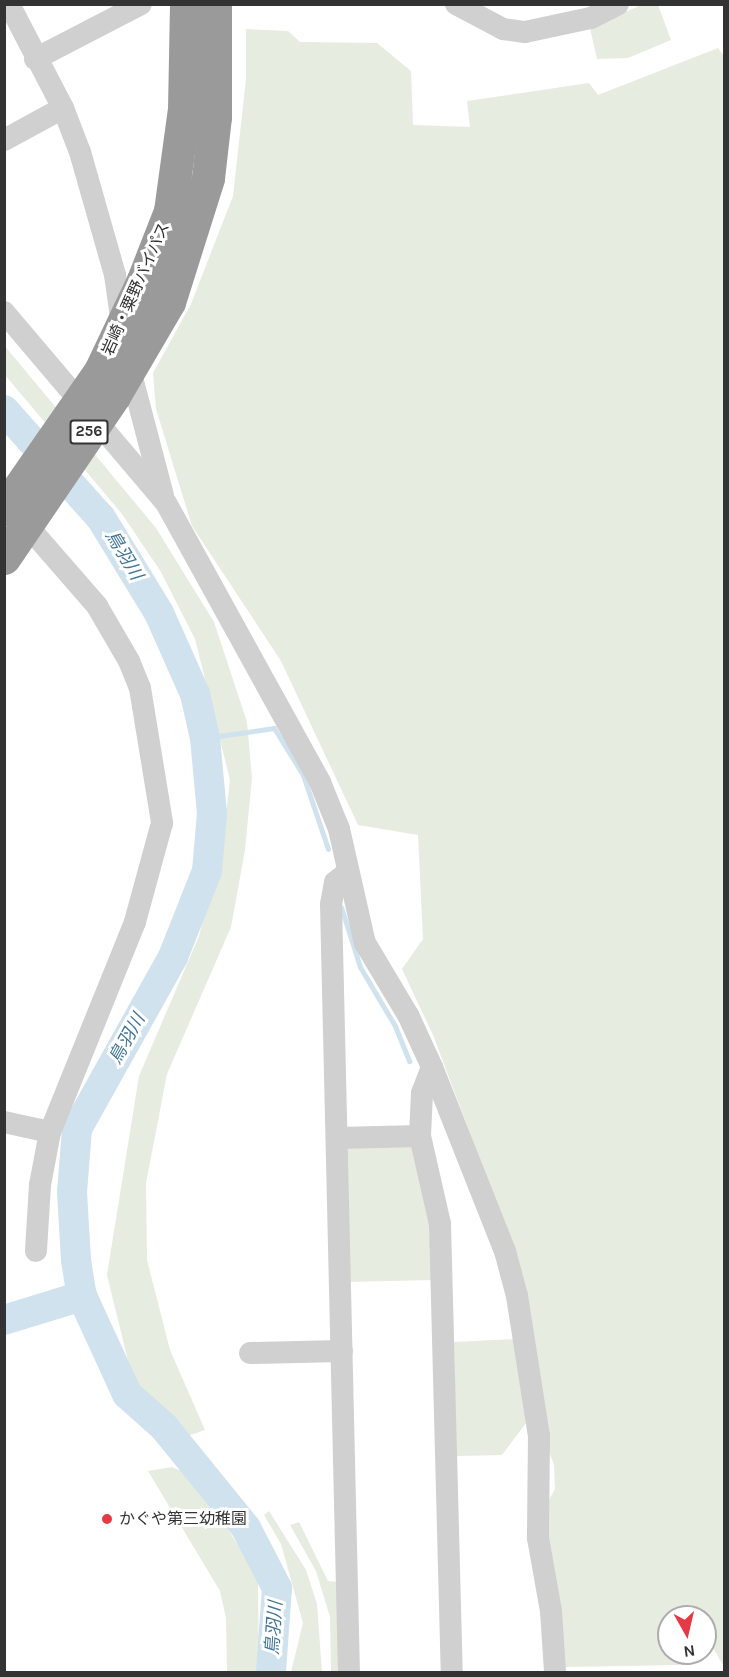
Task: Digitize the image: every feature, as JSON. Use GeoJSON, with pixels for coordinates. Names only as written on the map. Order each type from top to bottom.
{"type":"FeatureCollection","features":[{"type":"Feature","properties":{"kind":"highway","name":"岩崎・粟野バイパス"},"geometry":{"type":"LineString","coordinates":[[4,509],[100,371],[143,280],[170,211],[184,109],[186,4]]}},
{"type":"Feature","properties":{"kind":"highway","name":"岩崎・粟野バイパス"},"geometry":{"type":"LineString","coordinates":[[4,558],[114,396],[169,302],[208,178],[215,117],[215,4]]}},
{"type":"Feature","properties":{"kind":"street"},"geometry":{"type":"LineString","coordinates":[[9,4],[35,59],[63,108],[115,275],[131,380],[166,503]]}},
{"type":"Feature","properties":{"kind":"street"},"geometry":{"type":"LineString","coordinates":[[35,59],[141,4]]}},
{"type":"Feature","properties":{"kind":"street"},"geometry":{"type":"LineString","coordinates":[[456,4],[503,28],[525,32],[618,4]]}},
{"type":"Feature","properties":{"kind":"street"},"geometry":{"type":"LineString","coordinates":[[4,140],[63,108]]}},
{"type":"Feature","properties":{"kind":"street"},"geometry":{"type":"LineString","coordinates":[[4,312],[166,503],[320,782],[339,829],[365,943],[408,1015],[432,1067],[505,1251],[527,1343],[539,1436],[538,1538],[551,1611],[555,1672]]}},
{"type":"Feature","properties":{"kind":"street"},"geometry":{"type":"LineString","coordinates":[[4,502],[38,534],[98,606],[129,661],[140,688],[162,823],[135,922],[50,1132],[40,1185],[36,1251]]}},
{"type":"Feature","properties":{"kind":"street"},"geometry":{"type":"LineString","coordinates":[[348,872],[334,882],[331,904],[349,1672]]}},
{"type":"Feature","properties":{"kind":"street"},"geometry":{"type":"LineString","coordinates":[[432,1067],[422,1093],[420,1136],[440,1224],[452,1672]]}},
{"type":"Feature","properties":{"kind":"street"},"geometry":{"type":"LineString","coordinates":[[4,1122],[50,1132]]}},
{"type":"Feature","properties":{"kind":"street"},"geometry":{"type":"LineString","coordinates":[[338,1138],[420,1136]]}},
{"type":"Feature","properties":{"kind":"street"},"geometry":{"type":"LineString","coordinates":[[250,1353],[342,1351]]}},
{"type":"Feature","properties":{"kind":"shaded area"},"geometry":{"type":"Polygon","coordinates":[[[641,5],[658,5],[671,40],[628,58],[597,59],[590,28],[641,5]]]}},
{"type":"Feature","properties":{"kind":"shaded area"},"geometry":{"type":"Polygon","coordinates":[[[246,29],[288,31],[300,42],[377,43],[411,71],[413,125],[470,127],[467,101],[589,83],[598,95],[718,48],[724,56],[724,1667],[717,1655],[717,1605],[657,1605],[657,1665],[680,1665],[563,1667],[544,1509],[555,1489],[554,1465],[537,1419],[520,1266],[433,1035],[402,969],[423,939],[418,835],[358,825],[281,661],[192,526],[156,409],[153,373],[191,304],[233,196],[246,79],[246,29]]]}},
{"type":"Feature","properties":{"kind":"shaded area"},"geometry":{"type":"Polygon","coordinates":[[[4,345],[156,528],[214,622],[247,722],[252,778],[245,850],[231,927],[167,1074],[146,1183],[147,1260],[170,1350],[205,1430],[184,1437],[132,1377],[107,1275],[139,1076],[199,936],[223,840],[230,780],[195,639],[161,572],[122,514],[5,375],[4,345]]]}},
{"type":"Feature","properties":{"kind":"shaded area"},"geometry":{"type":"Polygon","coordinates":[[[409,1133],[430,1206],[434,1280],[346,1282],[344,1136],[409,1133]]]}},
{"type":"Feature","properties":{"kind":"shaded area"},"geometry":{"type":"Polygon","coordinates":[[[516,1339],[526,1423],[502,1455],[456,1456],[454,1342],[516,1339]]]}},
{"type":"Feature","properties":{"kind":"shaded area"},"geometry":{"type":"Polygon","coordinates":[[[172,1467],[195,1477],[258,1577],[259,1672],[227,1672],[226,1618],[220,1591],[148,1471],[172,1467]]]}},
{"type":"Feature","properties":{"kind":"shaded area"},"geometry":{"type":"Polygon","coordinates":[[[269,1511],[306,1570],[317,1604],[322,1672],[291,1672],[303,1623],[281,1544],[264,1515],[269,1511]]]}},
{"type":"Feature","properties":{"kind":"shaded area"},"geometry":{"type":"Polygon","coordinates":[[[299,1522],[328,1581],[340,1582],[343,1672],[331,1672],[330,1617],[316,1571],[290,1525],[299,1522]]]}},
{"type":"Feature","properties":{"kind":"waterway","name":"鳥羽川"},"geometry":{"type":"LineString","coordinates":[[4,410],[101,518],[159,613],[195,694],[205,738],[212,813],[207,871],[173,957],[77,1129],[72,1192],[76,1260],[82,1296],[127,1394],[164,1427],[246,1528],[277,1588],[271,1672]]}},
{"type":"Feature","properties":{"kind":"waterway"},"geometry":{"type":"LineString","coordinates":[[205,738],[274,728],[303,775],[328,849]]}},
{"type":"Feature","properties":{"kind":"waterway"},"geometry":{"type":"LineString","coordinates":[[341,907],[360,967],[395,1026],[409,1061]]}},
{"type":"Feature","properties":{"kind":"waterway"},"geometry":{"type":"LineString","coordinates":[[4,1320],[82,1296]]}},
{"type":"Feature","properties":{"kind":"place","name":"かぐや第三幼稚園"},"geometry":{"type":"Point","coordinates":[107,1519]}}]}
